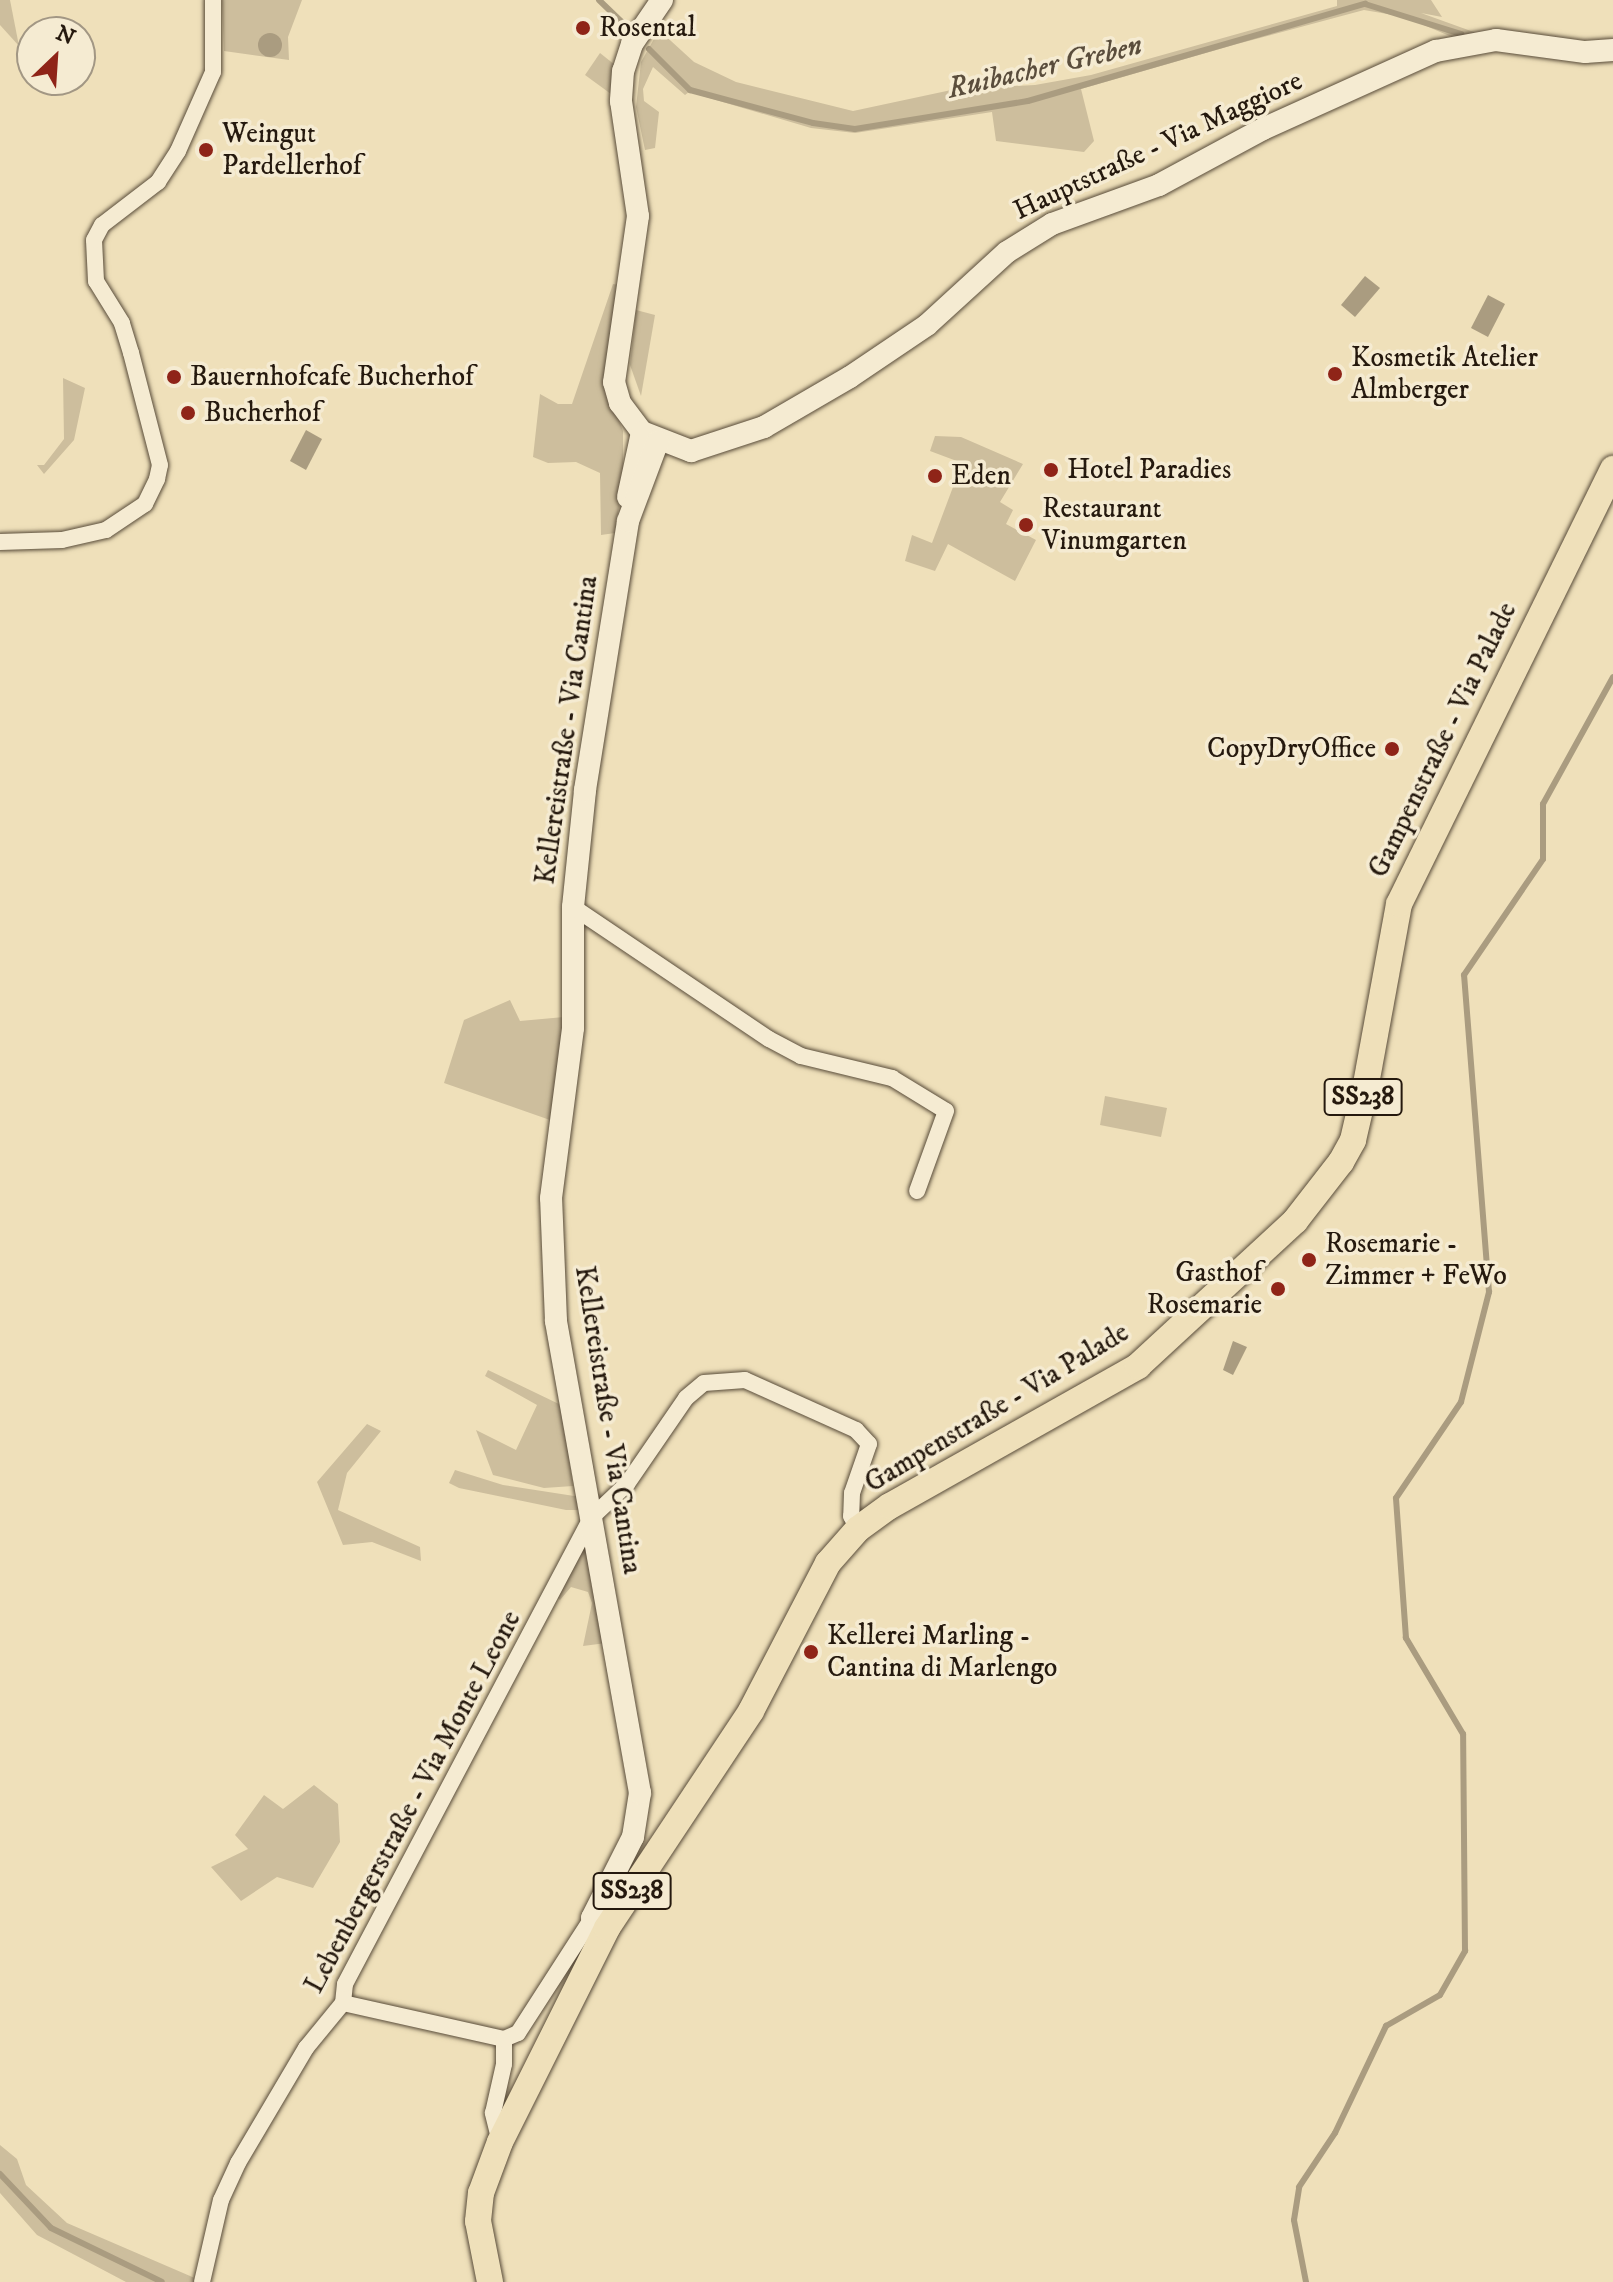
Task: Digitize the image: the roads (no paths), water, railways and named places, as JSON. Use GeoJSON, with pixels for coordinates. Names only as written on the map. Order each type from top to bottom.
{"type":"FeatureCollection","features":[{"type":"Feature","properties":{"kind":"main road","name":"Gampenstraße - Via Palade"},"geometry":{"type":"LineString","coordinates":[[490,2282],[478,2221],[481,2193],[500,2142],[600,1923],[751,1711],[828,1563],[858,1529],[1138,1366],[1295,1221],[1328,1183],[1353,1140],[1399,904],[1409,877],[1613,469]]}},
{"type":"Feature","properties":{"kind":"street"},"geometry":{"type":"LineString","coordinates":[[0,542],[62,540],[106,530],[145,504],[157,479],[160,465],[122,323],[96,281],[94,240],[102,225],[158,182],[178,151],[213,72],[213,0]]}},
{"type":"Feature","properties":{"kind":"street"},"geometry":{"type":"LineString","coordinates":[[650,436],[620,403],[614,382],[638,216],[621,101],[623,71],[632,44],[662,0]]}},
{"type":"Feature","properties":{"kind":"street","name":"Hauptstraße - Via Maggiore"},"geometry":{"type":"LineString","coordinates":[[650,436],[691,451],[764,427],[914,334],[1007,252],[1052,224],[1159,185],[1263,129],[1436,51],[1496,40],[1585,52],[1613,50]]}},
{"type":"Feature","properties":{"kind":"street","name":"Kellereistraße - Via Cantina"},"geometry":{"type":"LineString","coordinates":[[600,1923],[633,1837],[640,1793],[551,1275],[551,1198],[573,1028],[573,907],[585,790],[628,521],[650,436]]}},
{"type":"Feature","properties":{"kind":"street"},"geometry":{"type":"LineString","coordinates":[[573,907],[769,1039],[801,1056],[892,1078],[946,1111],[917,1191]]}},
{"type":"Feature","properties":{"kind":"street","name":"Lebenbergerstraße - Via Monte Leone"},"geometry":{"type":"LineString","coordinates":[[202,2282],[221,2200],[238,2163],[306,2048],[343,2003],[345,1984],[591,1518],[627,1484],[686,1398],[704,1383],[724,1379],[763,1387],[864,1436],[869,1444],[851,1516],[858,1529]]}},
{"type":"Feature","properties":{"kind":"street"},"geometry":{"type":"LineString","coordinates":[[343,2003],[504,2039],[518,2033],[600,1923]]}},
{"type":"Feature","properties":{"kind":"street"},"geometry":{"type":"LineString","coordinates":[[500,2142],[493,2113],[504,2064],[504,2039]]}},
{"type":"Feature","properties":{"kind":"waterway","name":"Ruibacher Greben"},"geometry":{"type":"LineString","coordinates":[[599,0],[625,25]]}},
{"type":"Feature","properties":{"kind":"waterway","name":"Ruibacher Greben"},"geometry":{"type":"LineString","coordinates":[[649,49],[690,90],[813,123],[855,129],[1028,101],[1365,4],[1461,34]]}},
{"type":"Feature","properties":{"kind":"waterway"},"geometry":{"type":"LineString","coordinates":[[1306,2282],[1294,2220],[1299,2187],[1335,2133],[1386,2026],[1440,1995],[1465,1951],[1463,1734],[1406,1638],[1396,1498],[1461,1402],[1489,1292],[1464,975],[1543,859],[1543,804],[1613,677]]}},
{"type":"Feature","properties":{"kind":"waterway"},"geometry":{"type":"LineString","coordinates":[[0,2174],[51,2228],[162,2282]]}},
{"type":"Feature","properties":{"kind":"place","name":"Rosental"},"geometry":{"type":"Point","coordinates":[583,28]}},
{"type":"Feature","properties":{"kind":"place","name":"Weingut Pardellerhof"},"geometry":{"type":"Point","coordinates":[206,150]}},
{"type":"Feature","properties":{"kind":"place","name":"Kosmetik Atelier Almberger"},"geometry":{"type":"Point","coordinates":[1335,374]}},
{"type":"Feature","properties":{"kind":"place","name":"Bauernhofcafe Bucherhof"},"geometry":{"type":"Point","coordinates":[174,377]}},
{"type":"Feature","properties":{"kind":"place","name":"Bucherhof"},"geometry":{"type":"Point","coordinates":[188,413]}},
{"type":"Feature","properties":{"kind":"place","name":"Hotel Paradies"},"geometry":{"type":"Point","coordinates":[1051,470]}},
{"type":"Feature","properties":{"kind":"place","name":"Eden"},"geometry":{"type":"Point","coordinates":[935,476]}},
{"type":"Feature","properties":{"kind":"place","name":"Restaurant Vinumgarten"},"geometry":{"type":"Point","coordinates":[1026,525]}},
{"type":"Feature","properties":{"kind":"place","name":"CopyDryOffice"},"geometry":{"type":"Point","coordinates":[1392,749]}},
{"type":"Feature","properties":{"kind":"place","name":"Rosemarie - Zimmer + FeWo"},"geometry":{"type":"Point","coordinates":[1309,1260]}},
{"type":"Feature","properties":{"kind":"place","name":"Gasthof Rosemarie"},"geometry":{"type":"Point","coordinates":[1278,1289]}},
{"type":"Feature","properties":{"kind":"place","name":"Kellerei Marling - Cantina di Marlengo"},"geometry":{"type":"Point","coordinates":[811,1652]}}]}
